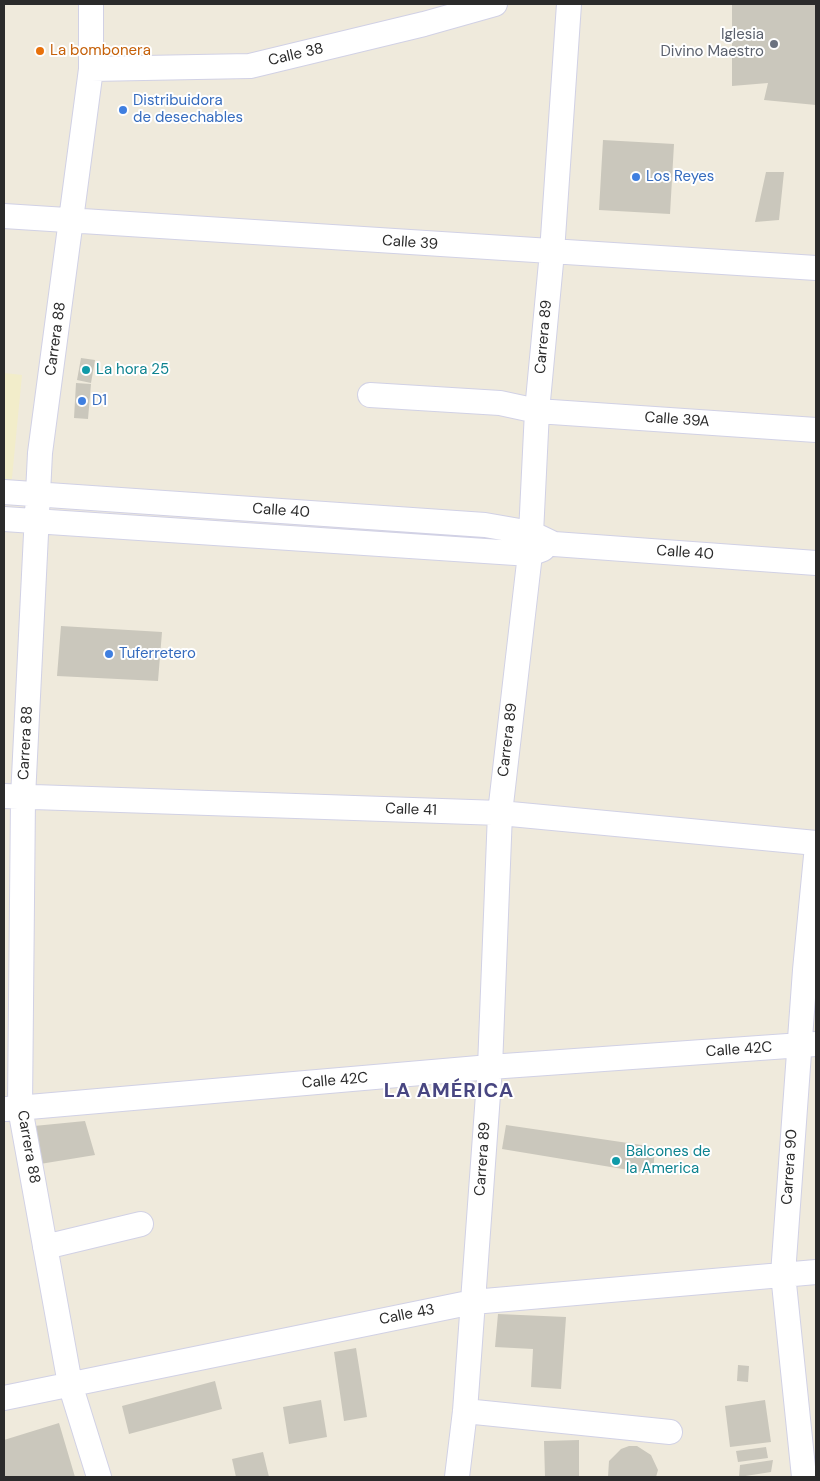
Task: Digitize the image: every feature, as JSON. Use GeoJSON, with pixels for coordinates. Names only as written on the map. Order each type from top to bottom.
{"type":"FeatureCollection","features":[{"type":"Feature","properties":{"kind":"street","name":"Carrera 88"},"geometry":{"type":"LineString","coordinates":[[91,4],[91,69],[40,453],[14,797],[12,1108],[45,1247],[70,1384],[99,1477]]}},
{"type":"Feature","properties":{"kind":"street","name":"Calle 38"},"geometry":{"type":"LineString","coordinates":[[91,69],[250,66],[424,24],[495,4]]}},
{"type":"Feature","properties":{"kind":"street","name":"Carrera 89"},"geometry":{"type":"LineString","coordinates":[[457,1477],[465,1411],[490,1068],[500,813],[530,543],[537,411],[552,252],[569,4]]}},
{"type":"Feature","properties":{"kind":"street","name":"Calle 39"},"geometry":{"type":"LineString","coordinates":[[4,216],[816,268]]}},
{"type":"Feature","properties":{"kind":"street","name":"Calle 39A"},"geometry":{"type":"LineString","coordinates":[[370,395],[500,403],[537,411],[816,430]]}},
{"type":"Feature","properties":{"kind":"street","name":"Calle 40"},"geometry":{"type":"LineString","coordinates":[[4,492],[485,525],[530,543]]}},
{"type":"Feature","properties":{"kind":"street","name":"Calle 40"},"geometry":{"type":"LineString","coordinates":[[4,519],[554,544],[816,562]]}},
{"type":"Feature","properties":{"kind":"street","name":"Calle 41"},"geometry":{"type":"LineString","coordinates":[[14,797],[500,813],[816,843]]}},
{"type":"Feature","properties":{"kind":"street","name":"Carrera 90"},"geometry":{"type":"LineString","coordinates":[[804,1477],[782,1274],[808,1045],[816,856]]}},
{"type":"Feature","properties":{"kind":"street","name":"Calle 42C"},"geometry":{"type":"LineString","coordinates":[[12,1108],[490,1068],[808,1045]]}},
{"type":"Feature","properties":{"kind":"street"},"geometry":{"type":"LineString","coordinates":[[45,1247],[141,1224]]}},
{"type":"Feature","properties":{"kind":"street","name":"Calle 43"},"geometry":{"type":"LineString","coordinates":[[4,1398],[472,1302],[816,1272]]}},
{"type":"Feature","properties":{"kind":"street"},"geometry":{"type":"LineString","coordinates":[[465,1411],[670,1432]]}},
{"type":"Feature","properties":{"kind":"shaded area"},"geometry":{"type":"Polygon","coordinates":[[[4,373],[22,375],[11,488],[4,488],[4,373]]]}},
{"type":"Feature","properties":{"kind":"building","name":"Iglesia Divino Maestro"},"geometry":{"type":"Polygon","coordinates":[[[732,4],[816,4],[816,105],[764,100],[768,83],[732,86],[732,4]]]}},
{"type":"Feature","properties":{"kind":"building","name":"Los Reyes"},"geometry":{"type":"Polygon","coordinates":[[[603,140],[674,144],[670,214],[599,210],[603,140]]]}},
{"type":"Feature","properties":{"kind":"building"},"geometry":{"type":"Polygon","coordinates":[[[766,172],[784,172],[779,220],[755,222],[766,172]]]}},
{"type":"Feature","properties":{"kind":"building","name":"La hora 25"},"geometry":{"type":"Polygon","coordinates":[[[81,358],[95,360],[91,383],[77,380],[81,358]]]}},
{"type":"Feature","properties":{"kind":"building","name":"D1"},"geometry":{"type":"Polygon","coordinates":[[[76,383],[91,384],[88,419],[74,418],[76,383]]]}},
{"type":"Feature","properties":{"kind":"building","name":"Tuferretero"},"geometry":{"type":"Polygon","coordinates":[[[61,626],[162,632],[158,681],[57,676],[61,626]]]}},
{"type":"Feature","properties":{"kind":"building"},"geometry":{"type":"Polygon","coordinates":[[[85,1121],[95,1155],[40,1164],[34,1126],[85,1121]]]}},
{"type":"Feature","properties":{"kind":"building","name":"Balcones de la America"},"geometry":{"type":"Polygon","coordinates":[[[506,1125],[655,1147],[653,1174],[502,1149],[506,1125]]]}},
{"type":"Feature","properties":{"kind":"building"},"geometry":{"type":"Polygon","coordinates":[[[498,1314],[566,1317],[561,1389],[531,1387],[533,1349],[495,1347],[498,1314]]]}},
{"type":"Feature","properties":{"kind":"building"},"geometry":{"type":"Polygon","coordinates":[[[356,1348],[367,1417],[344,1421],[334,1352],[356,1348]]]}},
{"type":"Feature","properties":{"kind":"building"},"geometry":{"type":"Polygon","coordinates":[[[738,1365],[749,1366],[748,1382],[737,1381],[738,1365]]]}},
{"type":"Feature","properties":{"kind":"building"},"geometry":{"type":"Polygon","coordinates":[[[215,1381],[222,1409],[129,1434],[122,1406],[215,1381]]]}},
{"type":"Feature","properties":{"kind":"building"},"geometry":{"type":"Polygon","coordinates":[[[321,1400],[327,1437],[289,1444],[283,1407],[321,1400]]]}},
{"type":"Feature","properties":{"kind":"building"},"geometry":{"type":"Polygon","coordinates":[[[765,1400],[771,1442],[730,1447],[725,1406],[765,1400]]]}},
{"type":"Feature","properties":{"kind":"building"},"geometry":{"type":"Polygon","coordinates":[[[59,1423],[75,1477],[4,1477],[4,1440],[59,1423]]]}},
{"type":"Feature","properties":{"kind":"building"},"geometry":{"type":"Polygon","coordinates":[[[579,1440],[579,1477],[545,1477],[544,1441],[579,1440]]]}},
{"type":"Feature","properties":{"kind":"building"},"geometry":{"type":"Polygon","coordinates":[[[637,1446],[651,1455],[658,1470],[656,1477],[608,1477],[609,1461],[621,1449],[637,1446]]]}},
{"type":"Feature","properties":{"kind":"building"},"geometry":{"type":"Polygon","coordinates":[[[766,1447],[768,1458],[738,1462],[736,1451],[766,1447]]]}},
{"type":"Feature","properties":{"kind":"building"},"geometry":{"type":"Polygon","coordinates":[[[263,1452],[269,1477],[236,1477],[232,1459],[263,1452]]]}},
{"type":"Feature","properties":{"kind":"building"},"geometry":{"type":"Polygon","coordinates":[[[773,1460],[771,1472],[739,1477],[740,1465],[773,1460]]]}},
{"type":"Feature","properties":{"kind":"place","name":"Iglesia Divino Maestro"},"geometry":{"type":"Point","coordinates":[774,44]}},
{"type":"Feature","properties":{"kind":"place","name":"La bombonera"},"geometry":{"type":"Point","coordinates":[40,51]}},
{"type":"Feature","properties":{"kind":"place","name":"Distribuidora de desechables"},"geometry":{"type":"Point","coordinates":[123,110]}},
{"type":"Feature","properties":{"kind":"place","name":"Los Reyes"},"geometry":{"type":"Point","coordinates":[636,177]}},
{"type":"Feature","properties":{"kind":"place","name":"La hora 25"},"geometry":{"type":"Point","coordinates":[86,370]}},
{"type":"Feature","properties":{"kind":"place","name":"D1"},"geometry":{"type":"Point","coordinates":[82,401]}},
{"type":"Feature","properties":{"kind":"place","name":"Tuferretero"},"geometry":{"type":"Point","coordinates":[109,654]}},
{"type":"Feature","properties":{"kind":"place","name":"Balcones de la America"},"geometry":{"type":"Point","coordinates":[616,1161]}},
{"type":"Feature","properties":{"kind":"district","name":"LA AMÉRICA"},"geometry":{"type":"Point","coordinates":[449,1092]}}]}
